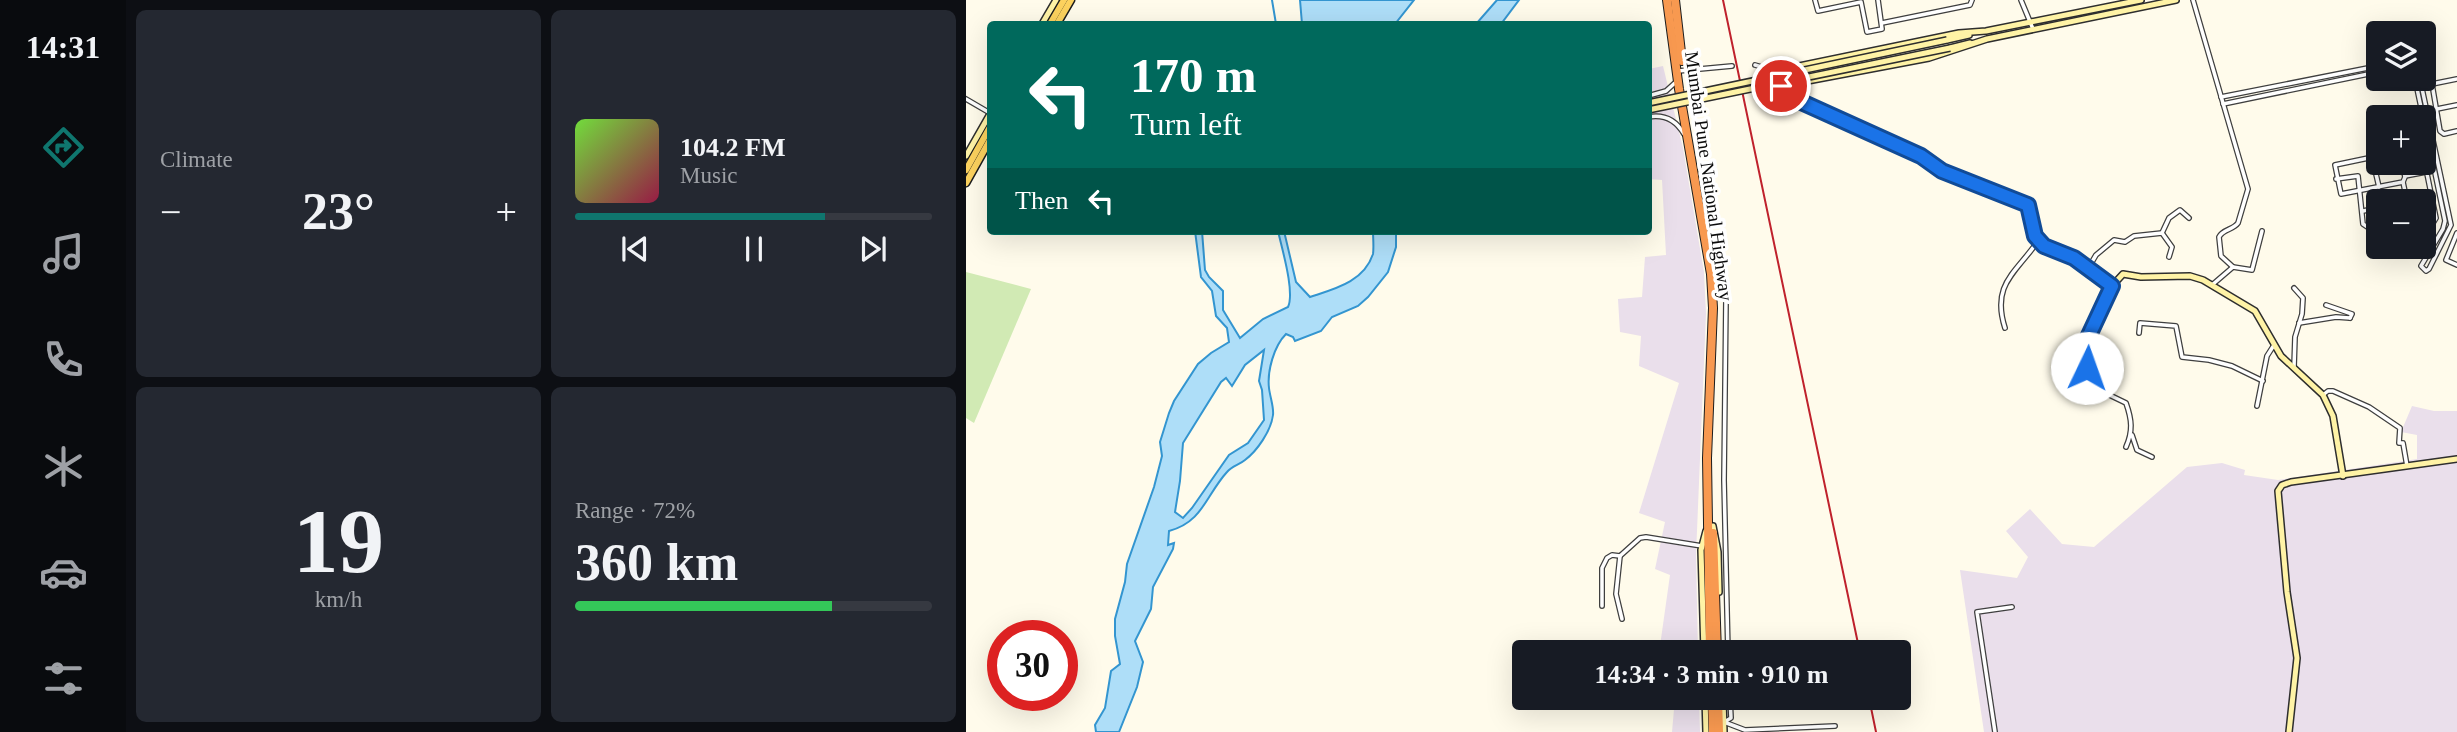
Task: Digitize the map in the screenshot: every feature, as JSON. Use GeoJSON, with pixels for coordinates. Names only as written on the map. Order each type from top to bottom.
{"type":"FeatureCollection","features":[{"type":"Feature","properties":{"kind":"highway","name":"Mumbai Pune National Highway"},"geometry":{"type":"LineString","coordinates":[[1667,0],[1716,274],[1710,526]]}},
{"type":"Feature","properties":{"kind":"highway","name":"Mumbai Pune National Highway"},"geometry":{"type":"LineString","coordinates":[[1675,0],[1680,74],[1689,144],[1709,256],[1713,309],[1707,458],[1710,526]]}},
{"type":"Feature","properties":{"kind":"highway"},"geometry":{"type":"LineString","coordinates":[[1710,526],[1710,640]]}},
{"type":"Feature","properties":{"kind":"highway"},"geometry":{"type":"LineString","coordinates":[[1708,543],[1718,640]]}},
{"type":"Feature","properties":{"kind":"highway"},"geometry":{"type":"LineString","coordinates":[[1712,710],[1713,732]]}},
{"type":"Feature","properties":{"kind":"highway"},"geometry":{"type":"LineString","coordinates":[[1721,710],[1722,732]]}},
{"type":"Feature","properties":{"kind":"main road"},"geometry":{"type":"LineString","coordinates":[[1051,21],[1064,0]]}},
{"type":"Feature","properties":{"kind":"main road"},"geometry":{"type":"LineString","coordinates":[[1059,21],[1071,0]]}},
{"type":"Feature","properties":{"kind":"main road"},"geometry":{"type":"LineString","coordinates":[[966,170],[987,132]]}},
{"type":"Feature","properties":{"kind":"main road"},"geometry":{"type":"LineString","coordinates":[[966,183],[987,145]]}},
{"type":"Feature","properties":{"kind":"street"},"geometry":{"type":"LineString","coordinates":[[1044,21],[1056,0]]}},
{"type":"Feature","properties":{"kind":"street"},"geometry":{"type":"LineString","coordinates":[[1815,0],[1818,11],[1847,2],[1861,3],[1867,32],[1882,29],[1878,0]]}},
{"type":"Feature","properties":{"kind":"street"},"geometry":{"type":"LineString","coordinates":[[1882,23],[1970,5],[1972,0]]}},
{"type":"Feature","properties":{"kind":"street"},"geometry":{"type":"LineString","coordinates":[[2021,0],[2033,29]]}},
{"type":"Feature","properties":{"kind":"street"},"geometry":{"type":"LineString","coordinates":[[1652,102],[2141,0]]}},
{"type":"Feature","properties":{"kind":"street"},"geometry":{"type":"LineString","coordinates":[[1652,109],[2176,0]]}},
{"type":"Feature","properties":{"kind":"street"},"geometry":{"type":"LineString","coordinates":[[2193,0],[2248,189],[2238,223],[2219,237],[2223,260],[2233,267],[2252,270],[2262,231]]}},
{"type":"Feature","properties":{"kind":"street"},"geometry":{"type":"LineString","coordinates":[[1755,65],[1775,71],[1959,33],[1986,31]]}},
{"type":"Feature","properties":{"kind":"street"},"geometry":{"type":"LineString","coordinates":[[1781,86],[1929,58],[1987,39]]}},
{"type":"Feature","properties":{"kind":"street"},"geometry":{"type":"LineString","coordinates":[[1652,95],[1665,91],[1680,74],[1732,66]]}},
{"type":"Feature","properties":{"kind":"street"},"geometry":{"type":"LineString","coordinates":[[1775,71],[1786,95],[1965,181],[2026,203],[2031,209],[2038,241],[2088,267],[2112,286]]}},
{"type":"Feature","properties":{"kind":"street"},"geometry":{"type":"LineString","coordinates":[[2221,97],[2366,71]]}},
{"type":"Feature","properties":{"kind":"street"},"geometry":{"type":"LineString","coordinates":[[2223,104],[2366,72]]}},
{"type":"Feature","properties":{"kind":"street"},"geometry":{"type":"LineString","coordinates":[[2436,83],[2457,79]]}},
{"type":"Feature","properties":{"kind":"street"},"geometry":{"type":"LineString","coordinates":[[966,99],[987,111]]}},
{"type":"Feature","properties":{"kind":"street"},"geometry":{"type":"LineString","coordinates":[[2457,105],[2436,109],[2441,133],[2457,131]]}},
{"type":"Feature","properties":{"kind":"street"},"geometry":{"type":"LineString","coordinates":[[1652,117],[1664,116],[1672,120],[1680,127],[1689,144]]}},
{"type":"Feature","properties":{"kind":"street"},"geometry":{"type":"LineString","coordinates":[[966,156],[987,118]]}},
{"type":"Feature","properties":{"kind":"street"},"geometry":{"type":"LineString","coordinates":[[2366,158],[2336,164],[2334,167],[2341,194],[2403,182]]}},
{"type":"Feature","properties":{"kind":"street"},"geometry":{"type":"LineString","coordinates":[[2425,259],[2421,266],[2423,271],[2428,271],[2448,234],[2451,222],[2436,170]]}},
{"type":"Feature","properties":{"kind":"street"},"geometry":{"type":"LineString","coordinates":[[2376,175],[2379,187]]}},
{"type":"Feature","properties":{"kind":"street"},"geometry":{"type":"LineString","coordinates":[[2404,189],[2405,176],[2410,175]]}},
{"type":"Feature","properties":{"kind":"street"},"geometry":{"type":"LineString","coordinates":[[2435,175],[2445,221],[2436,241]]}},
{"type":"Feature","properties":{"kind":"street"},"geometry":{"type":"LineString","coordinates":[[2336,179],[2358,176],[2366,227]]}},
{"type":"Feature","properties":{"kind":"street"},"geometry":{"type":"LineString","coordinates":[[2162,233],[2169,218],[2180,210],[2189,218]]}},
{"type":"Feature","properties":{"kind":"street"},"geometry":{"type":"LineString","coordinates":[[2442,231],[2456,235],[2446,260],[2457,265]]}},
{"type":"Feature","properties":{"kind":"street"},"geometry":{"type":"LineString","coordinates":[[2088,267],[2096,255],[2114,240],[2125,242],[2134,236],[2162,233]]}},
{"type":"Feature","properties":{"kind":"street"},"geometry":{"type":"LineString","coordinates":[[2162,233],[2172,247],[2169,257]]}},
{"type":"Feature","properties":{"kind":"street"},"geometry":{"type":"LineString","coordinates":[[1710,237],[1719,242],[1726,299],[1724,480],[1728,640]]}},
{"type":"Feature","properties":{"kind":"street"},"geometry":{"type":"LineString","coordinates":[[2005,328],[2000,310],[2006,281],[2038,241]]}},
{"type":"Feature","properties":{"kind":"street"},"geometry":{"type":"LineString","coordinates":[[2211,285],[2233,267]]}},
{"type":"Feature","properties":{"kind":"street"},"geometry":{"type":"LineString","coordinates":[[2152,457],[2137,450],[2126,403],[2098,390],[2078,359],[2112,286],[2123,274],[2141,278],[2190,276],[2255,311],[2281,356],[2323,396],[2333,416],[2343,476]]}},
{"type":"Feature","properties":{"kind":"street"},"geometry":{"type":"LineString","coordinates":[[2294,288],[2303,298],[2295,337],[2294,367]]}},
{"type":"Feature","properties":{"kind":"street"},"geometry":{"type":"LineString","coordinates":[[2299,323],[2336,317],[2350,318],[2351,314],[2348,312],[2326,305]]}},
{"type":"Feature","properties":{"kind":"street"},"geometry":{"type":"LineString","coordinates":[[2139,333],[2140,323],[2176,326],[2182,356],[2232,366],[2263,381]]}},
{"type":"Feature","properties":{"kind":"street"},"geometry":{"type":"LineString","coordinates":[[2090,335],[2103,346],[2115,351]]}},
{"type":"Feature","properties":{"kind":"street"},"geometry":{"type":"LineString","coordinates":[[2257,407],[2267,356],[2274,345]]}},
{"type":"Feature","properties":{"kind":"street"},"geometry":{"type":"LineString","coordinates":[[2092,377],[2104,376]]}},
{"type":"Feature","properties":{"kind":"street"},"geometry":{"type":"LineString","coordinates":[[2323,396],[2328,391],[2333,391],[2369,407],[2400,428],[2399,443],[2403,443],[2407,466]]}},
{"type":"Feature","properties":{"kind":"street"},"geometry":{"type":"LineString","coordinates":[[2126,447],[2132,433]]}},
{"type":"Feature","properties":{"kind":"street"},"geometry":{"type":"LineString","coordinates":[[2288,732],[2297,658],[2287,592],[2278,491],[2282,485],[2291,482],[2457,459]]}},
{"type":"Feature","properties":{"kind":"street"},"geometry":{"type":"LineString","coordinates":[[1710,526],[1718,552],[1719,640]]}},
{"type":"Feature","properties":{"kind":"street"},"geometry":{"type":"LineString","coordinates":[[1622,619],[1616,594],[1620,556],[1640,538],[1708,543],[1704,640]]}},
{"type":"Feature","properties":{"kind":"street"},"geometry":{"type":"LineString","coordinates":[[1602,606],[1604,561],[1612,555],[1620,556]]}},
{"type":"Feature","properties":{"kind":"street"},"geometry":{"type":"LineString","coordinates":[[1995,732],[1977,612],[2012,607]]}},
{"type":"Feature","properties":{"kind":"street"},"geometry":{"type":"LineString","coordinates":[[1705,710],[1706,732]]}},
{"type":"Feature","properties":{"kind":"street"},"geometry":{"type":"LineString","coordinates":[[1722,710],[1722,732]]}},
{"type":"Feature","properties":{"kind":"street"},"geometry":{"type":"LineString","coordinates":[[1724,722],[1731,718],[1731,710]]}},
{"type":"Feature","properties":{"kind":"street"},"geometry":{"type":"LineString","coordinates":[[1724,722],[1745,730],[1835,726]]}},
{"type":"Feature","properties":{"kind":"shaded area"},"geometry":{"type":"Polygon","coordinates":[[[1663,66],[1683,148],[1704,272],[1706,314],[1696,555],[1698,640],[1661,640],[1670,575],[1655,569],[1665,522],[1639,513],[1679,383],[1639,366],[1641,336],[1620,332],[1618,299],[1642,297],[1645,257],[1666,255],[1662,180],[1652,179],[1652,68],[1663,66]]]}},
{"type":"Feature","properties":{"kind":"shaded area"},"geometry":{"type":"Polygon","coordinates":[[[2412,406],[2434,411],[2457,411],[2457,732],[1984,732],[1960,570],[2017,578],[2028,557],[2006,531],[2030,509],[2062,544],[2094,547],[2187,467],[2222,463],[2245,470],[2244,475],[2278,480],[2417,459],[2417,435],[2401,432],[2412,406]]]}},
{"type":"Feature","properties":{"kind":"shaded area"},"geometry":{"type":"Polygon","coordinates":[[[1674,710],[1699,710],[1700,732],[1672,732],[1674,710]]]}},
{"type":"Feature","properties":{"kind":"green space"},"geometry":{"type":"Polygon","coordinates":[[[966,272],[1031,289],[974,423],[966,418],[966,272]]]}},
{"type":"Feature","properties":{"kind":"water"},"geometry":{"type":"Polygon","coordinates":[[[1300,0],[1414,0],[1397,21],[1302,21],[1300,0]]]}},
{"type":"Feature","properties":{"kind":"water"},"geometry":{"type":"Polygon","coordinates":[[[1497,0],[1519,0],[1503,21],[1479,21],[1497,0]]]}},
{"type":"Feature","properties":{"kind":"water"},"geometry":{"type":"Polygon","coordinates":[[[1196,235],[1202,235],[1205,270],[1223,291],[1223,310],[1240,338],[1263,319],[1288,307],[1289,281],[1279,235],[1285,235],[1296,282],[1310,297],[1347,283],[1363,271],[1373,254],[1373,235],[1396,235],[1396,247],[1388,272],[1368,297],[1358,306],[1332,317],[1321,331],[1295,341],[1286,334],[1278,345],[1269,374],[1273,412],[1269,428],[1254,451],[1227,472],[1197,514],[1180,527],[1169,531],[1168,545],[1174,543],[1173,549],[1153,587],[1151,609],[1135,641],[1143,662],[1137,687],[1119,732],[1096,732],[1095,725],[1105,708],[1111,671],[1120,664],[1115,619],[1127,564],[1154,487],[1162,456],[1160,442],[1169,413],[1198,364],[1229,342],[1227,328],[1216,316],[1212,291],[1201,277],[1196,235]],[[1264,350],[1245,365],[1232,386],[1226,378],[1221,382],[1183,443],[1175,512],[1183,518],[1229,455],[1248,443],[1264,420],[1259,381],[1264,350]]]}},
{"type":"Feature","properties":{"kind":"waterway"},"geometry":{"type":"LineString","coordinates":[[1272,0],[1276,21]]}},
{"type":"Feature","properties":{"kind":"railway"},"geometry":{"type":"LineString","coordinates":[[1723,0],[1857,640]]}},
{"type":"Feature","properties":{"kind":"railway"},"geometry":{"type":"LineString","coordinates":[[1871,710],[1876,732]]}},
{"type":"Feature","properties":{"kind":"route"},"geometry":{"type":"LineString","coordinates":[[1781,86],[1786,95],[1921,156],[1939,169],[2026,203],[2031,209],[2038,241],[2074,258],[2112,286],[2078,359],[2087,368]]}}]}
